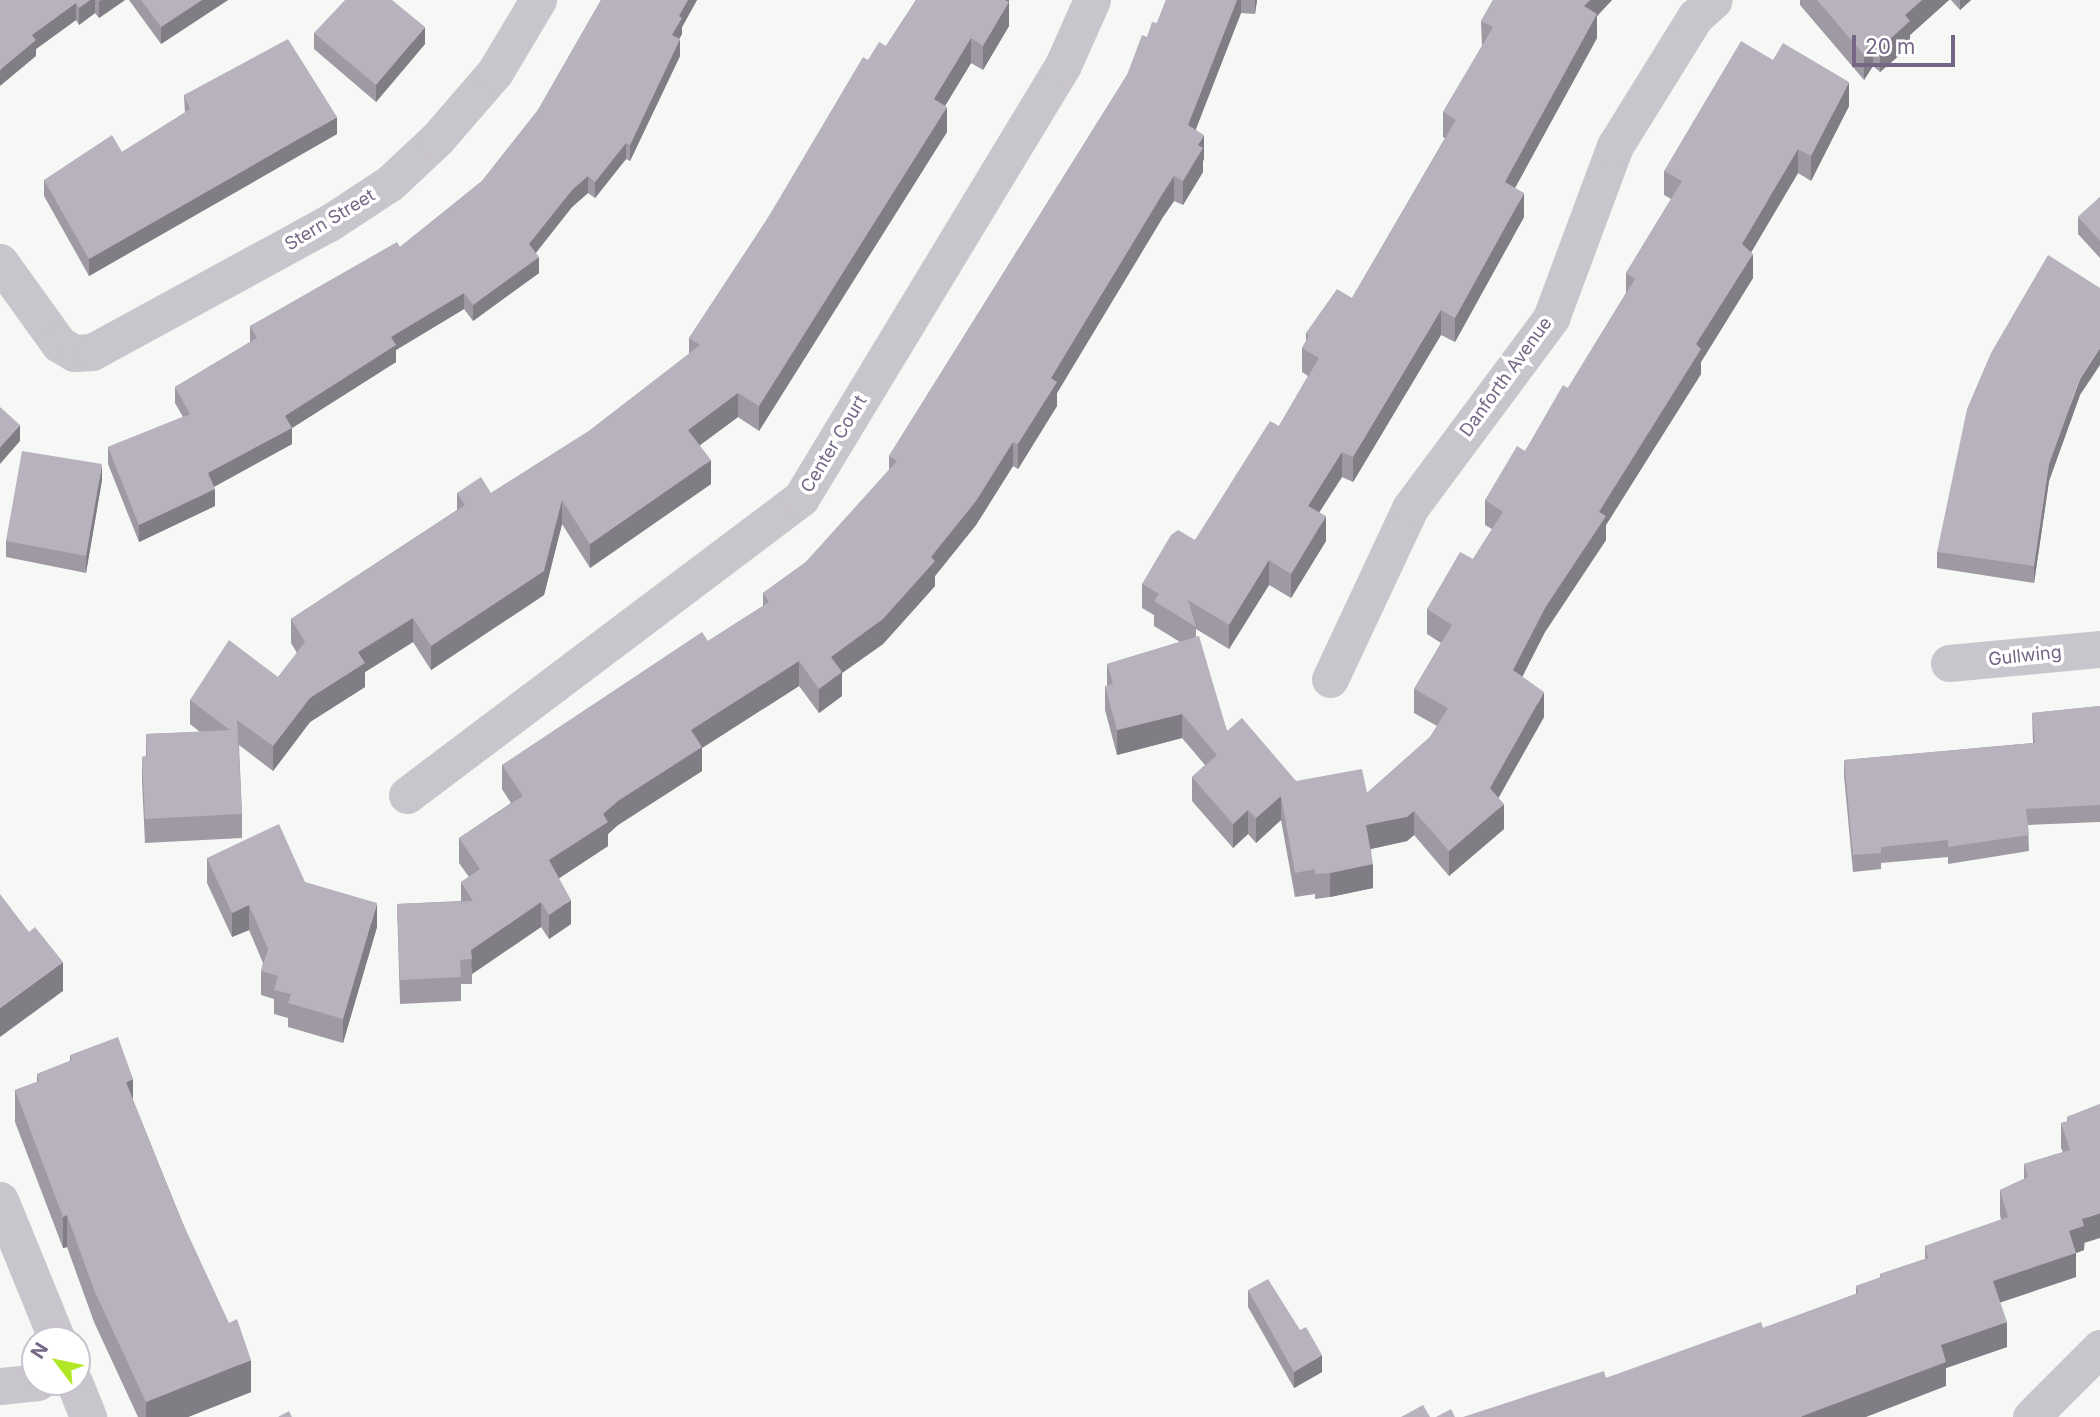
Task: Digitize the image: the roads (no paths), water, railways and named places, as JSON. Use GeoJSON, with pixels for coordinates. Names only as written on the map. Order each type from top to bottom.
{"type":"FeatureCollection","features":[{"type":"Feature","properties":{"kind":"street","name":"Stern Street"},"geometry":{"type":"LineString","coordinates":[[0,262],[60,344],[74,353],[93,352],[329,223],[390,183],[437,139],[495,72],[538,0]]}},
{"type":"Feature","properties":{"kind":"street","name":"Center Court"},"geometry":{"type":"LineString","coordinates":[[407,795],[801,498],[1063,65],[1092,0]]}},
{"type":"Feature","properties":{"kind":"street","name":"Danforth Avenue"},"geometry":{"type":"LineString","coordinates":[[1330,679],[1410,508],[1551,318],[1615,146],[1695,18],[1714,0]]}},
{"type":"Feature","properties":{"kind":"street","name":"Gullwing"},"geometry":{"type":"LineString","coordinates":[[1950,663],[2100,649]]}},
{"type":"Feature","properties":{"kind":"street"},"geometry":{"type":"LineString","coordinates":[[0,1200],[51,1326]]}},
{"type":"Feature","properties":{"kind":"street"},"geometry":{"type":"LineString","coordinates":[[2031,1417],[2100,1348]]}},
{"type":"Feature","properties":{"kind":"street"},"geometry":{"type":"LineString","coordinates":[[0,1385],[21,1383]]}},
{"type":"Feature","properties":{"kind":"street"},"geometry":{"type":"LineString","coordinates":[[80,1396],[88,1417]]}}]}
